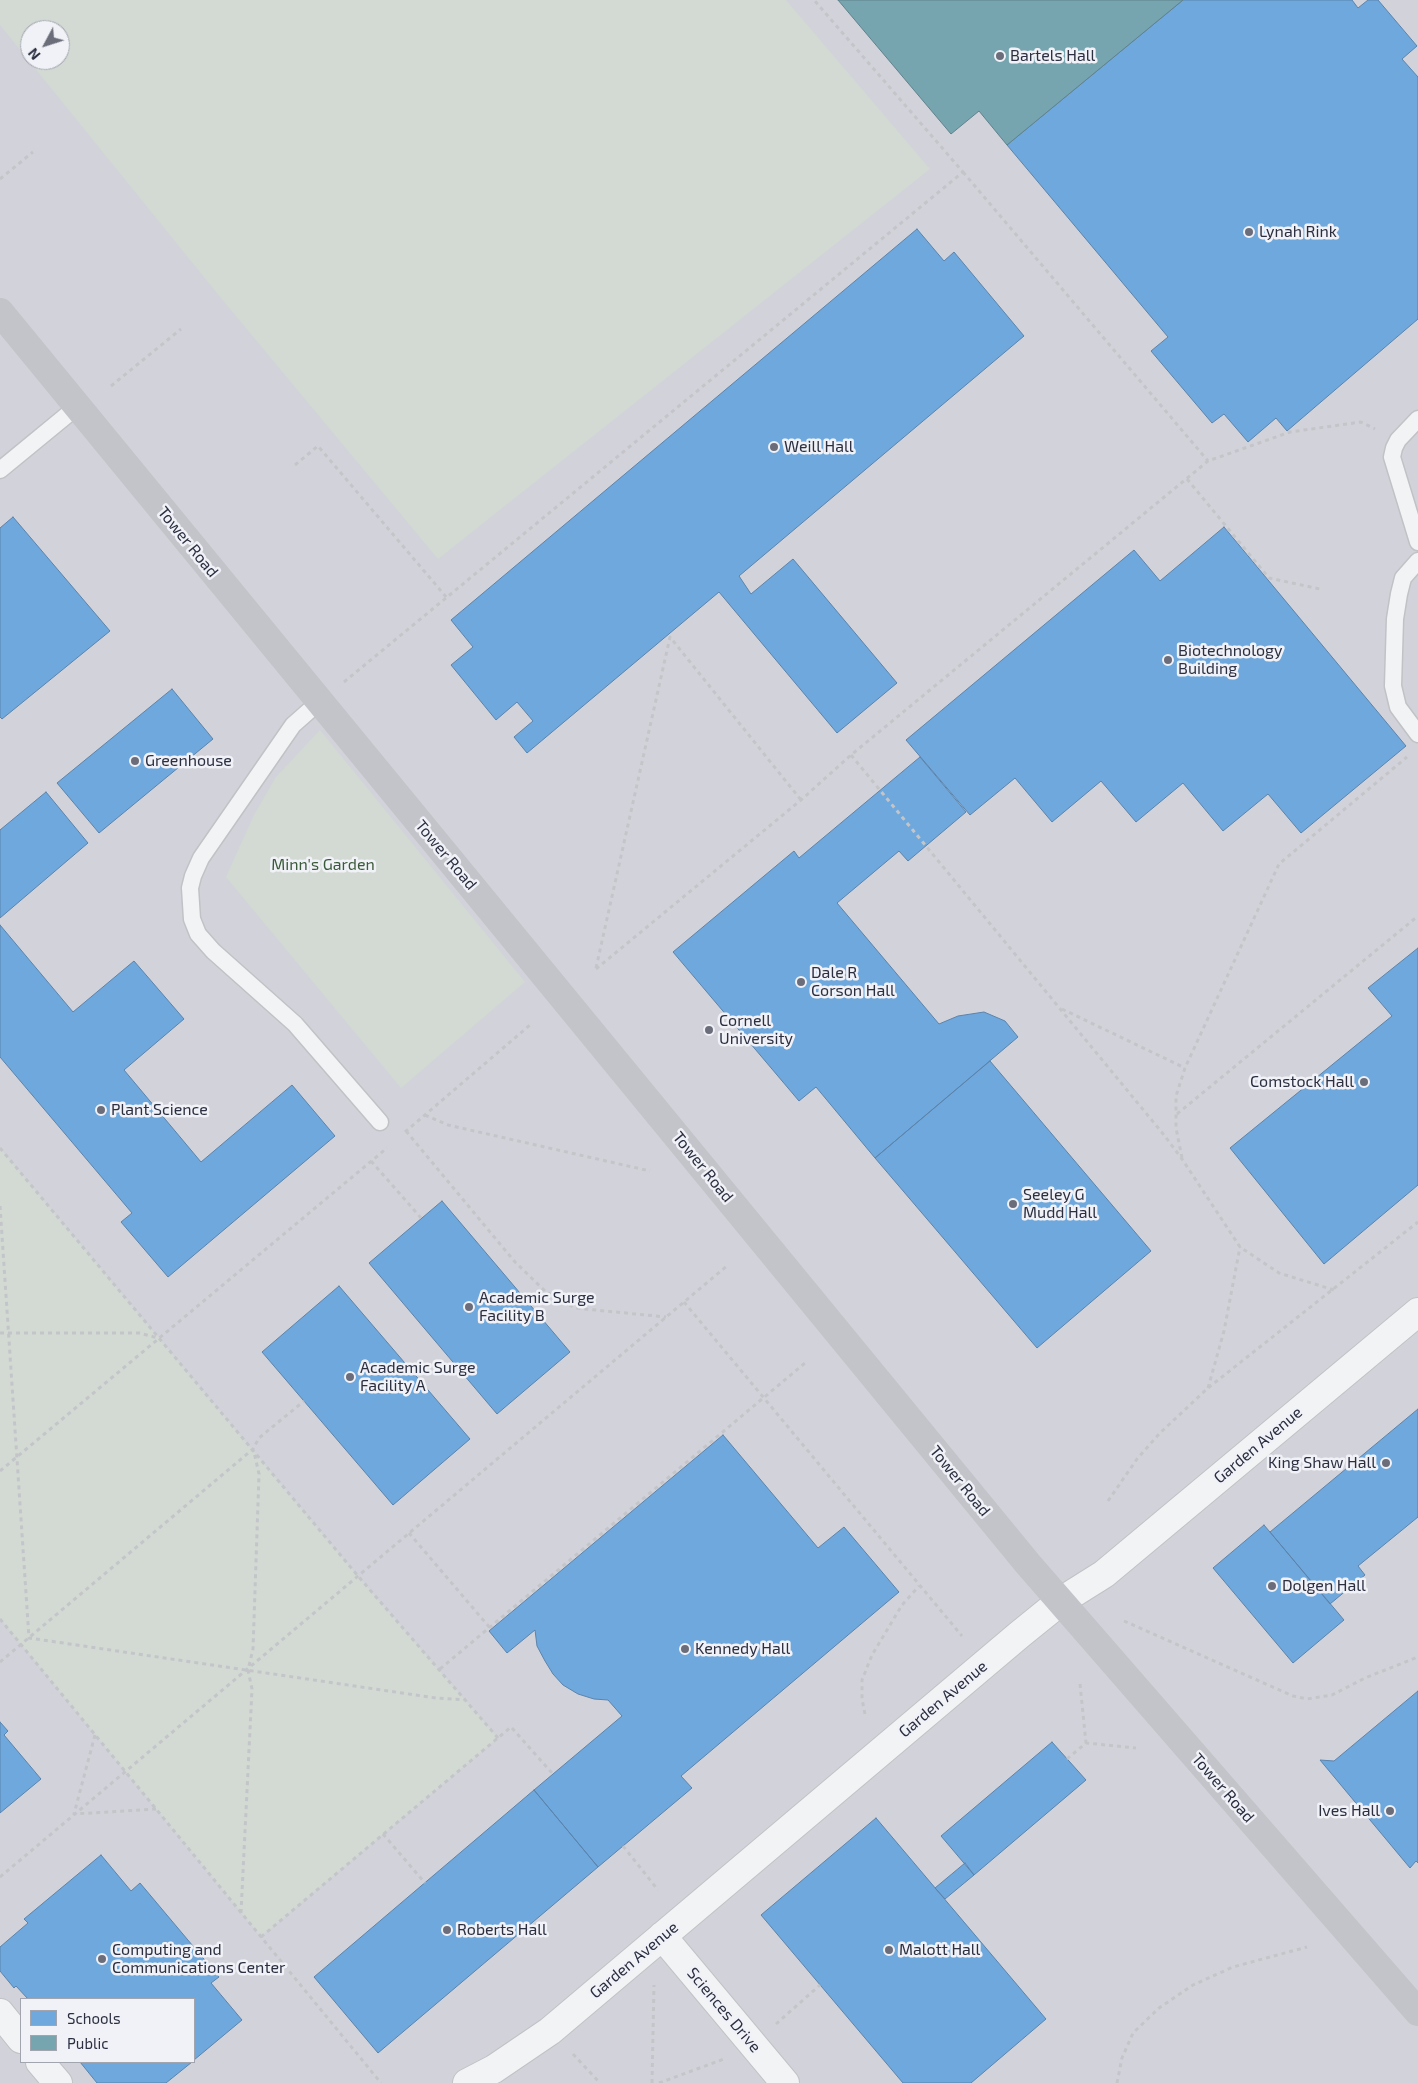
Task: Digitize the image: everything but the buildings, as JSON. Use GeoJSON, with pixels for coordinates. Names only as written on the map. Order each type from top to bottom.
{"type":"FeatureCollection","features":[{"type":"Feature","properties":{"kind":"street","name":"Tower Road"},"geometry":{"type":"LineString","coordinates":[[0,312],[1028,1564],[1418,2012]]}},
{"type":"Feature","properties":{"kind":"street","name":"Garden Avenue"},"geometry":{"type":"LineString","coordinates":[[466,2083],[494,2069],[550,2031],[1061,1601],[1104,1574],[1418,1312]]}},
{"type":"Feature","properties":{"kind":"street","name":"Sciences Drive"},"geometry":{"type":"LineString","coordinates":[[662,1936],[785,2083]]}},
{"type":"Feature","properties":{"kind":"street"},"geometry":{"type":"LineString","coordinates":[[0,2013],[20,2038]]}},
{"type":"Feature","properties":{"kind":"street"},"geometry":{"type":"LineString","coordinates":[[41,2063],[58,2083]]}},
{"type":"Feature","properties":{"kind":"lane"},"geometry":{"type":"LineString","coordinates":[[0,470],[78,406]]}},
{"type":"Feature","properties":{"kind":"lane"},"geometry":{"type":"LineString","coordinates":[[1418,419],[1398,440],[1392,457],[1418,542]]}},
{"type":"Feature","properties":{"kind":"lane"},"geometry":{"type":"LineString","coordinates":[[1418,561],[1403,578],[1399,594],[1395,619],[1392,686],[1398,707],[1418,734]]}},
{"type":"Feature","properties":{"kind":"lane"},"geometry":{"type":"LineString","coordinates":[[319,702],[293,725],[201,858],[190,888],[192,918],[198,934],[213,951],[295,1024],[380,1122]]}},
{"type":"Feature","properties":{"kind":"path"},"geometry":{"type":"LineString","coordinates":[[814,0],[963,172],[1208,461]]}},
{"type":"Feature","properties":{"kind":"path"},"geometry":{"type":"LineString","coordinates":[[0,179],[33,152]]}},
{"type":"Feature","properties":{"kind":"path"},"geometry":{"type":"LineString","coordinates":[[319,702],[963,172]]}},
{"type":"Feature","properties":{"kind":"path"},"geometry":{"type":"LineString","coordinates":[[112,386],[181,329]]}},
{"type":"Feature","properties":{"kind":"path"},"geometry":{"type":"LineString","coordinates":[[801,800],[670,637],[596,968],[801,800],[851,755],[1208,461],[1290,432],[1361,422]]}},
{"type":"Feature","properties":{"kind":"path"},"geometry":{"type":"LineString","coordinates":[[295,465],[318,446],[446,598]]}},
{"type":"Feature","properties":{"kind":"path"},"geometry":{"type":"LineString","coordinates":[[1187,479],[1269,578],[1320,589]]}},
{"type":"Feature","properties":{"kind":"path"},"geometry":{"type":"LineString","coordinates":[[1182,1159],[1176,1128],[1176,1096],[1185,1068],[1278,864],[1413,751]]}},
{"type":"Feature","properties":{"kind":"path"},"geometry":{"type":"LineString","coordinates":[[851,755],[1182,1159],[1240,1247],[1280,1273],[1334,1290]]}},
{"type":"Feature","properties":{"kind":"path"},"geometry":{"type":"LineString","coordinates":[[1176,1115],[1418,916]]}},
{"type":"Feature","properties":{"kind":"path"},"geometry":{"type":"LineString","coordinates":[[1059,1008],[1185,1068]]}},
{"type":"Feature","properties":{"kind":"path"},"geometry":{"type":"LineString","coordinates":[[400,1137],[530,1025]]}},
{"type":"Feature","properties":{"kind":"path"},"geometry":{"type":"LineString","coordinates":[[425,1115],[448,1125],[650,1171]]}},
{"type":"Feature","properties":{"kind":"path"},"geometry":{"type":"LineString","coordinates":[[407,1131],[515,1262],[546,1292],[575,1308],[667,1317]]}},
{"type":"Feature","properties":{"kind":"path"},"geometry":{"type":"LineString","coordinates":[[0,1471],[392,1143]]}},
{"type":"Feature","properties":{"kind":"path"},"geometry":{"type":"LineString","coordinates":[[0,1148],[358,1576],[498,1738]]}},
{"type":"Feature","properties":{"kind":"path"},"geometry":{"type":"LineString","coordinates":[[371,1161],[421,1218]]}},
{"type":"Feature","properties":{"kind":"path"},"geometry":{"type":"LineString","coordinates":[[0,1206],[29,1638]]}},
{"type":"Feature","properties":{"kind":"path"},"geometry":{"type":"LineString","coordinates":[[1108,1501],[1137,1459],[1160,1433],[1208,1388],[1418,1222]]}},
{"type":"Feature","properties":{"kind":"path"},"geometry":{"type":"LineString","coordinates":[[1208,1388],[1224,1331],[1240,1247]]}},
{"type":"Feature","properties":{"kind":"path"},"geometry":{"type":"LineString","coordinates":[[0,1877],[728,1265]]}},
{"type":"Feature","properties":{"kind":"path"},"geometry":{"type":"LineString","coordinates":[[684,1302],[918,1586],[962,1636]]}},
{"type":"Feature","properties":{"kind":"path"},"geometry":{"type":"LineString","coordinates":[[0,1333],[139,1333],[159,1338]]}},
{"type":"Feature","properties":{"kind":"path"},"geometry":{"type":"LineString","coordinates":[[440,1670],[805,1363]]}},
{"type":"Feature","properties":{"kind":"path"},"geometry":{"type":"LineString","coordinates":[[0,1662],[253,1449],[259,1438],[304,1401]]}},
{"type":"Feature","properties":{"kind":"path"},"geometry":{"type":"LineString","coordinates":[[241,1913],[252,1689],[248,1670],[253,1650],[259,1474],[253,1449]]}},
{"type":"Feature","properties":{"kind":"path"},"geometry":{"type":"LineString","coordinates":[[409,1533],[490,1628]]}},
{"type":"Feature","properties":{"kind":"path"},"geometry":{"type":"LineString","coordinates":[[865,1714],[862,1699],[862,1680],[872,1655],[902,1605],[918,1586]]}},
{"type":"Feature","properties":{"kind":"path"},"geometry":{"type":"LineString","coordinates":[[0,1619],[381,2083]]}},
{"type":"Feature","properties":{"kind":"path"},"geometry":{"type":"LineString","coordinates":[[1124,1622],[1293,1696],[1307,1699],[1332,1695],[1365,1678],[1418,1656]]}},
{"type":"Feature","properties":{"kind":"path"},"geometry":{"type":"LineString","coordinates":[[29,1638],[436,1698],[466,1700]]}},
{"type":"Feature","properties":{"kind":"path"},"geometry":{"type":"LineString","coordinates":[[1080,1684],[1086,1743]]}},
{"type":"Feature","properties":{"kind":"path"},"geometry":{"type":"LineString","coordinates":[[261,1937],[511,1727],[553,1774]]}},
{"type":"Feature","properties":{"kind":"path"},"geometry":{"type":"LineString","coordinates":[[74,1814],[96,1734]]}},
{"type":"Feature","properties":{"kind":"path"},"geometry":{"type":"LineString","coordinates":[[1067,1759],[1086,1743],[1136,1748]]}},
{"type":"Feature","properties":{"kind":"path"},"geometry":{"type":"LineString","coordinates":[[74,1814],[157,1809]]}},
{"type":"Feature","properties":{"kind":"path"},"geometry":{"type":"LineString","coordinates":[[383,1834],[425,1883]]}},
{"type":"Feature","properties":{"kind":"path"},"geometry":{"type":"LineString","coordinates":[[623,1846],[658,1890]]}},
{"type":"Feature","properties":{"kind":"path"},"geometry":{"type":"LineString","coordinates":[[1117,2083],[1122,2058],[1132,2033],[1159,2008],[1193,1986],[1233,1967],[1307,1946]]}},
{"type":"Feature","properties":{"kind":"path"},"geometry":{"type":"LineString","coordinates":[[652,2083],[654,1984]]}},
{"type":"Feature","properties":{"kind":"path"},"geometry":{"type":"LineString","coordinates":[[783,2018],[820,1985]]}},
{"type":"Feature","properties":{"kind":"path"},"geometry":{"type":"LineString","coordinates":[[568,2047],[600,2083]]}},
{"type":"Feature","properties":{"kind":"path"},"geometry":{"type":"LineString","coordinates":[[660,2083],[724,2058]]}},
{"type":"Feature","properties":{"kind":"shaded area","name":"Cornell University"},"geometry":{"type":"Polygon","coordinates":[[[0,0],[1418,0],[1418,2083],[0,2083],[0,0]]]}},
{"type":"Feature","properties":{"kind":"green space"},"geometry":{"type":"Polygon","coordinates":[[[0,0],[786,0],[930,169],[438,559],[216,292],[36,70],[70,70],[70,20],[20,20],[20,50],[0,25],[0,0]]]}},
{"type":"Feature","properties":{"kind":"green space","name":"Minn's Garden"},"geometry":{"type":"Polygon","coordinates":[[[320,730],[525,982],[401,1088],[226,877],[254,815],[276,777],[320,730]]]}},
{"type":"Feature","properties":{"kind":"green space"},"geometry":{"type":"Polygon","coordinates":[[[0,1148],[358,1576],[498,1738],[261,1937],[0,1619],[0,1148]]]}},
{"type":"Feature","properties":{"kind":"place","name":"Bartels Hall"},"geometry":{"type":"Point","coordinates":[1000,56]}},
{"type":"Feature","properties":{"kind":"place","name":"Lynah Rink"},"geometry":{"type":"Point","coordinates":[1249,232]}},
{"type":"Feature","properties":{"kind":"place","name":"Weill Hall"},"geometry":{"type":"Point","coordinates":[774,447]}},
{"type":"Feature","properties":{"kind":"place","name":"Biotechnology Building"},"geometry":{"type":"Point","coordinates":[1168,660]}},
{"type":"Feature","properties":{"kind":"place","name":"Greenhouse"},"geometry":{"type":"Point","coordinates":[135,761]}},
{"type":"Feature","properties":{"kind":"place","name":"Dale R Corson Hall"},"geometry":{"type":"Point","coordinates":[801,982]}},
{"type":"Feature","properties":{"kind":"place","name":"Cornell University"},"geometry":{"type":"Point","coordinates":[709,1030]}},
{"type":"Feature","properties":{"kind":"place","name":"Comstock Hall"},"geometry":{"type":"Point","coordinates":[1364,1082]}},
{"type":"Feature","properties":{"kind":"place","name":"Plant Science"},"geometry":{"type":"Point","coordinates":[101,1110]}},
{"type":"Feature","properties":{"kind":"place","name":"Seeley G Mudd Hall"},"geometry":{"type":"Point","coordinates":[1013,1204]}},
{"type":"Feature","properties":{"kind":"place","name":"Academic Surge Facility B"},"geometry":{"type":"Point","coordinates":[469,1307]}},
{"type":"Feature","properties":{"kind":"place","name":"Academic Surge Facility A"},"geometry":{"type":"Point","coordinates":[350,1377]}},
{"type":"Feature","properties":{"kind":"place","name":"King Shaw Hall"},"geometry":{"type":"Point","coordinates":[1386,1463]}},
{"type":"Feature","properties":{"kind":"place","name":"Dolgen Hall"},"geometry":{"type":"Point","coordinates":[1272,1586]}},
{"type":"Feature","properties":{"kind":"place","name":"Kennedy Hall"},"geometry":{"type":"Point","coordinates":[685,1649]}},
{"type":"Feature","properties":{"kind":"place","name":"Ives Hall"},"geometry":{"type":"Point","coordinates":[1390,1811]}},
{"type":"Feature","properties":{"kind":"place","name":"Roberts Hall"},"geometry":{"type":"Point","coordinates":[447,1930]}},
{"type":"Feature","properties":{"kind":"place","name":"Malott Hall"},"geometry":{"type":"Point","coordinates":[889,1950]}},
{"type":"Feature","properties":{"kind":"place","name":"Computing and Communications Center"},"geometry":{"type":"Point","coordinates":[102,1959]}}]}
